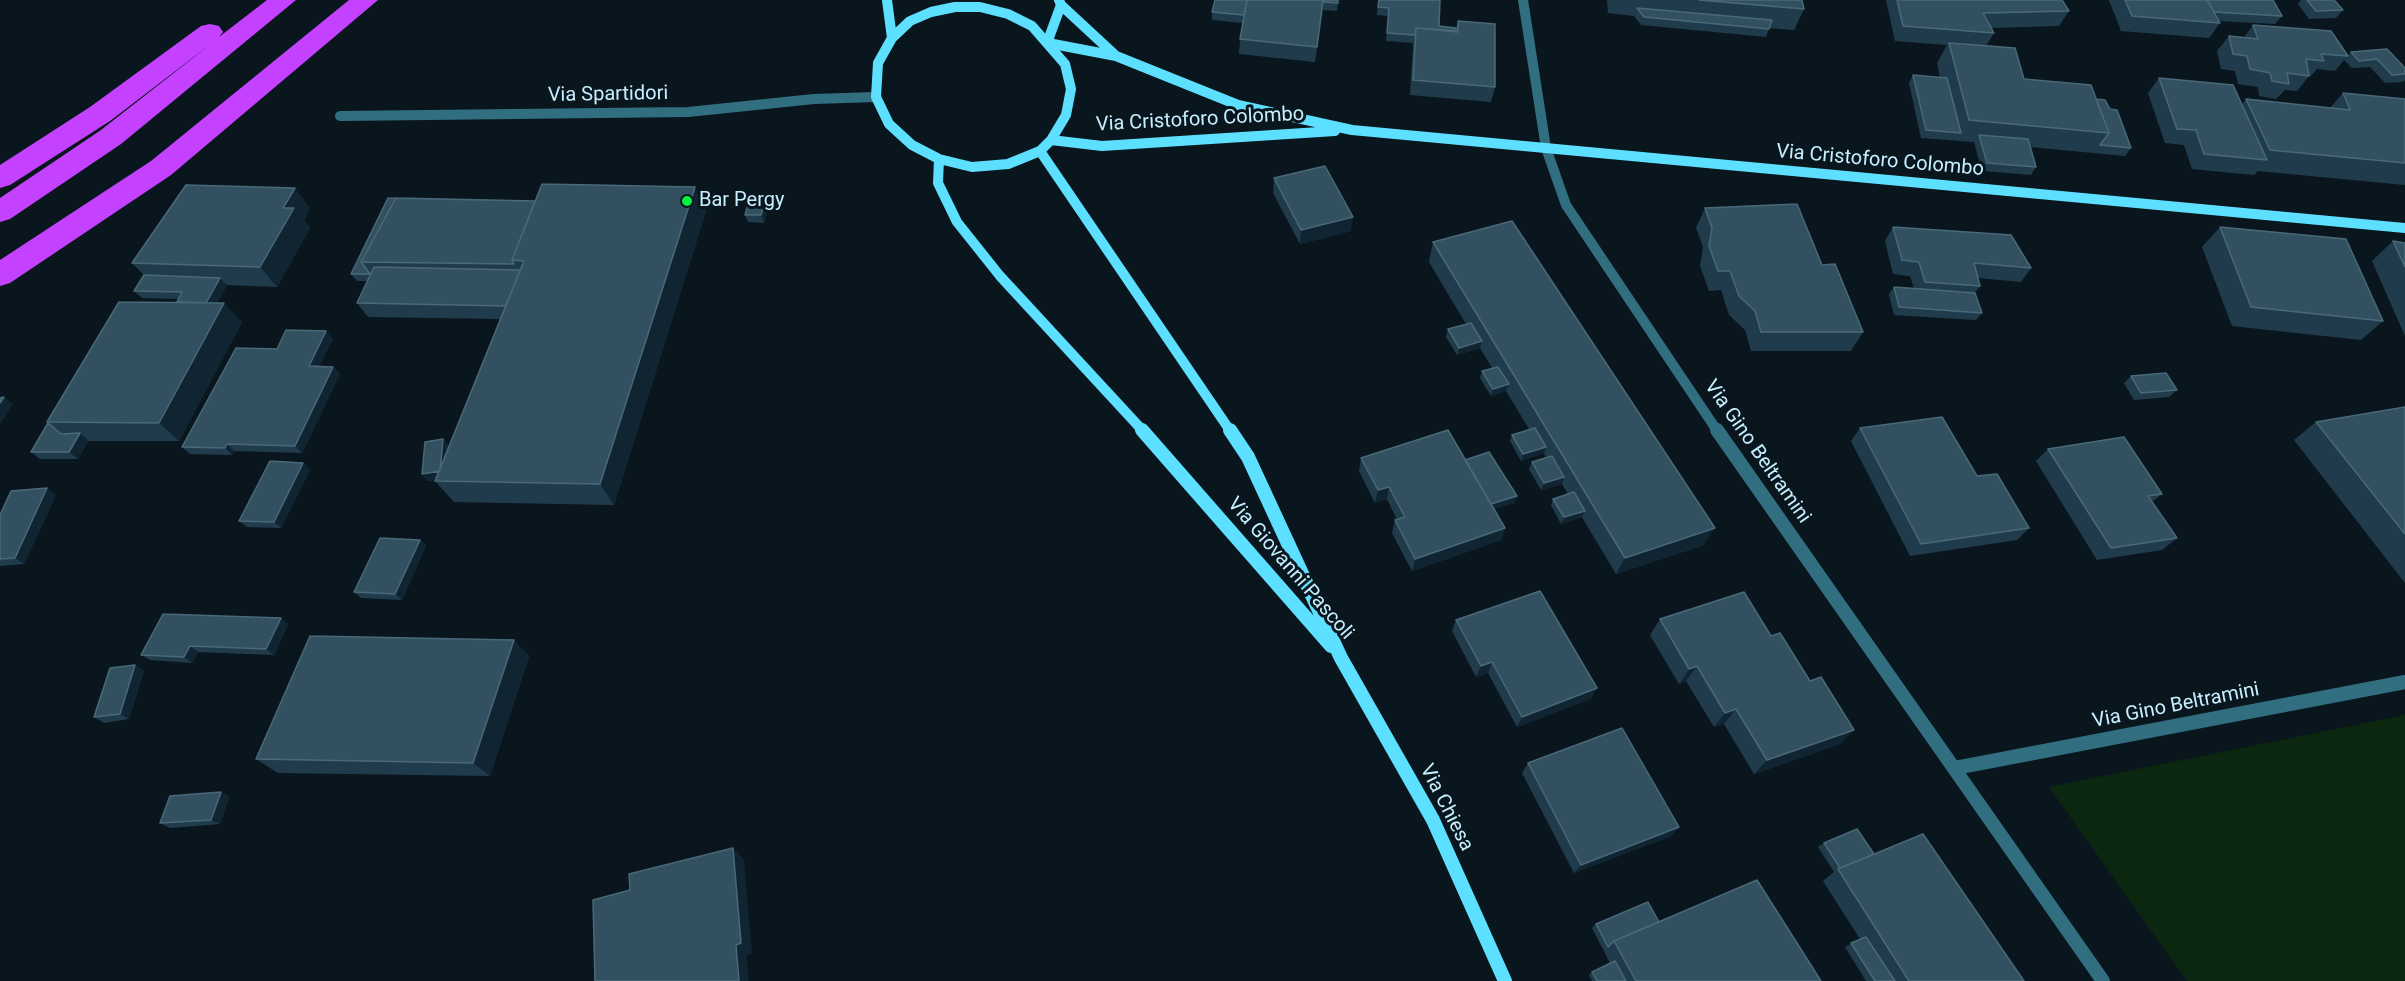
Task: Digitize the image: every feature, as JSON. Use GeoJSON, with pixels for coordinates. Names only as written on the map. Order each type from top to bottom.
{"type":"FeatureCollection","features":[{"type":"Feature","properties":{"kind":"highway"},"geometry":{"type":"LineString","coordinates":[[0,178],[100,114],[252,0]]}},
{"type":"Feature","properties":{"kind":"highway"},"geometry":{"type":"LineString","coordinates":[[0,212],[111,137],[283,0]]}},
{"type":"Feature","properties":{"kind":"highway"},"geometry":{"type":"LineString","coordinates":[[0,275],[161,168],[365,0]]}},
{"type":"Feature","properties":{"kind":"main road"},"geometry":{"type":"LineString","coordinates":[[887,0],[892,38]]}},
{"type":"Feature","properties":{"kind":"main road"},"geometry":{"type":"LineString","coordinates":[[980,2],[1032,26],[1065,64],[1071,89],[1066,115],[1051,140],[1040,151],[1008,164],[972,167],[939,159],[912,145],[889,124],[876,97],[878,63],[892,38],[910,21],[931,12],[980,2]]}},
{"type":"Feature","properties":{"kind":"main road"},"geometry":{"type":"LineString","coordinates":[[1048,43],[1060,2],[1116,56]]}},
{"type":"Feature","properties":{"kind":"main road","name":"Via Cristoforo Colombo"},"geometry":{"type":"LineString","coordinates":[[1048,43],[1116,56],[1238,105],[1352,130],[2405,228]]}},
{"type":"Feature","properties":{"kind":"main road","name":"Via Cristoforo Colombo"},"geometry":{"type":"LineString","coordinates":[[1051,140],[1102,146],[1352,130]]}},
{"type":"Feature","properties":{"kind":"main road","name":"Via Giovanni Pascoli"},"geometry":{"type":"LineString","coordinates":[[1040,151],[1248,457],[1341,658]]}},
{"type":"Feature","properties":{"kind":"main road","name":"Via Giovanni Pascoli"},"geometry":{"type":"LineString","coordinates":[[939,159],[938,183],[957,222],[1000,276],[1166,456],[1341,658]]}},
{"type":"Feature","properties":{"kind":"main road","name":"Via Chiesa"},"geometry":{"type":"LineString","coordinates":[[1341,658],[1432,820],[1505,981]]}},
{"type":"Feature","properties":{"kind":"street","name":"Via Gino Beltramini"},"geometry":{"type":"LineString","coordinates":[[1523,0],[1546,148],[1566,205],[1718,432],[2103,981]]}},
{"type":"Feature","properties":{"kind":"street","name":"Via Spartidori"},"geometry":{"type":"LineString","coordinates":[[340,116],[688,112],[814,99],[876,97]]}},
{"type":"Feature","properties":{"kind":"street","name":"Via Gino Beltramini"},"geometry":{"type":"LineString","coordinates":[[1955,768],[2405,682]]}},
{"type":"Feature","properties":{"kind":"green space"},"geometry":{"type":"Polygon","coordinates":[[[2405,715],[2405,981],[2187,981],[2049,787],[2405,715]]]}},
{"type":"Feature","properties":{"kind":"building"},"geometry":{"type":"Polygon","coordinates":[[[1215,0],[1247,0],[1244,15],[1212,12],[1215,0]]]}},
{"type":"Feature","properties":{"kind":"building"},"geometry":{"type":"Polygon","coordinates":[[[1247,0],[1323,0],[1317,47],[1240,39],[1247,0]]]}},
{"type":"Feature","properties":{"kind":"building"},"geometry":{"type":"Polygon","coordinates":[[[1324,0],[1338,0],[1338,3],[1324,2],[1324,0]]]}},
{"type":"Feature","properties":{"kind":"building"},"geometry":{"type":"Polygon","coordinates":[[[1379,0],[1440,0],[1439,26],[1456,28],[1456,31],[1416,28],[1415,35],[1387,33],[1389,8],[1378,7],[1379,0]]]}},
{"type":"Feature","properties":{"kind":"building"},"geometry":{"type":"Polygon","coordinates":[[[1699,0],[1802,0],[1804,9],[1699,0]]]}},
{"type":"Feature","properties":{"kind":"building"},"geometry":{"type":"Polygon","coordinates":[[[1897,0],[2062,0],[2069,11],[1983,13],[1994,33],[1903,26],[1897,0]]]}},
{"type":"Feature","properties":{"kind":"building"},"geometry":{"type":"Polygon","coordinates":[[[2125,0],[2207,0],[2220,23],[2132,16],[2125,0]]]}},
{"type":"Feature","properties":{"kind":"building"},"geometry":{"type":"Polygon","coordinates":[[[2207,0],[2273,0],[2282,16],[2214,12],[2207,0]]]}},
{"type":"Feature","properties":{"kind":"building"},"geometry":{"type":"Polygon","coordinates":[[[2307,0],[2334,0],[2343,10],[2316,11],[2307,0]]]}},
{"type":"Feature","properties":{"kind":"building"},"geometry":{"type":"Polygon","coordinates":[[[1637,8],[1772,20],[1769,29],[1644,17],[1637,8]]]}},
{"type":"Feature","properties":{"kind":"building"},"geometry":{"type":"Polygon","coordinates":[[[1458,21],[1495,24],[1495,87],[1413,80],[1416,28],[1458,32],[1458,21]]]}},
{"type":"Feature","properties":{"kind":"building"},"geometry":{"type":"Polygon","coordinates":[[[2253,25],[2331,31],[2348,56],[2321,54],[2324,61],[2306,59],[2309,76],[2287,73],[2289,84],[2272,81],[2270,73],[2250,69],[2247,56],[2233,54],[2229,36],[2258,39],[2253,25]]]}},
{"type":"Feature","properties":{"kind":"building"},"geometry":{"type":"Polygon","coordinates":[[[1949,43],[2015,48],[2024,79],[2091,85],[2109,133],[1969,120],[1949,43]]]}},
{"type":"Feature","properties":{"kind":"building"},"geometry":{"type":"Polygon","coordinates":[[[2387,49],[2405,68],[2405,74],[2392,75],[2377,59],[2359,61],[2351,52],[2387,49]]]}},
{"type":"Feature","properties":{"kind":"building"},"geometry":{"type":"Polygon","coordinates":[[[1913,75],[1947,78],[1961,133],[1926,130],[1913,75]]]}},
{"type":"Feature","properties":{"kind":"building"},"geometry":{"type":"Polygon","coordinates":[[[2159,78],[2233,85],[2267,160],[2204,154],[2196,130],[2177,129],[2159,78]]]}},
{"type":"Feature","properties":{"kind":"building"},"geometry":{"type":"Polygon","coordinates":[[[2343,93],[2405,99],[2405,163],[2270,150],[2246,99],[2350,110],[2343,93]]]}},
{"type":"Feature","properties":{"kind":"building"},"geometry":{"type":"Polygon","coordinates":[[[2096,99],[2105,100],[2110,109],[2117,110],[2131,148],[2100,145],[2109,133],[2096,99]]]}},
{"type":"Feature","properties":{"kind":"building"},"geometry":{"type":"Polygon","coordinates":[[[1979,135],[2028,139],[2036,167],[1987,163],[1979,135]]]}},
{"type":"Feature","properties":{"kind":"building"},"geometry":{"type":"Polygon","coordinates":[[[1325,166],[1353,217],[1301,230],[1274,178],[1325,166]]]}},
{"type":"Feature","properties":{"kind":"building"},"geometry":{"type":"Polygon","coordinates":[[[542,184],[695,187],[600,484],[435,481],[524,261],[512,260],[542,184]]]}},
{"type":"Feature","properties":{"kind":"building"},"geometry":{"type":"Polygon","coordinates":[[[186,185],[295,188],[283,208],[294,208],[260,267],[132,263],[186,185]]]}},
{"type":"Feature","properties":{"kind":"building"},"geometry":{"type":"Polygon","coordinates":[[[388,198],[396,198],[361,262],[370,274],[351,274],[388,198]]]}},
{"type":"Feature","properties":{"kind":"building"},"geometry":{"type":"Polygon","coordinates":[[[396,198],[535,201],[512,260],[514,264],[361,262],[396,198]]]}},
{"type":"Feature","properties":{"kind":"building"},"geometry":{"type":"Polygon","coordinates":[[[748,204],[764,205],[761,215],[745,215],[748,204]]]}},
{"type":"Feature","properties":{"kind":"building"},"geometry":{"type":"Polygon","coordinates":[[[1797,204],[1822,265],[1835,264],[1863,332],[1761,332],[1755,311],[1739,296],[1730,271],[1718,271],[1709,246],[1712,228],[1705,208],[1797,204]]]}},
{"type":"Feature","properties":{"kind":"building"},"geometry":{"type":"Polygon","coordinates":[[[1512,221],[1715,528],[1625,558],[1433,242],[1512,221]]]}},
{"type":"Feature","properties":{"kind":"building"},"geometry":{"type":"Polygon","coordinates":[[[1893,227],[2011,235],[2031,268],[1974,263],[1980,286],[1925,282],[1919,262],[1902,260],[1893,227]]]}},
{"type":"Feature","properties":{"kind":"building"},"geometry":{"type":"Polygon","coordinates":[[[2220,227],[2346,239],[2383,321],[2251,307],[2220,227]]]}},
{"type":"Feature","properties":{"kind":"building"},"geometry":{"type":"Polygon","coordinates":[[[2393,241],[2405,243],[2405,267],[2393,241]]]}},
{"type":"Feature","properties":{"kind":"building"},"geometry":{"type":"Polygon","coordinates":[[[374,267],[520,270],[506,306],[357,303],[374,267]]]}},
{"type":"Feature","properties":{"kind":"building"},"geometry":{"type":"Polygon","coordinates":[[[144,275],[220,278],[206,303],[177,302],[182,292],[134,291],[144,275]]]}},
{"type":"Feature","properties":{"kind":"building"},"geometry":{"type":"Polygon","coordinates":[[[1894,287],[1975,293],[1982,313],[1899,307],[1894,287]]]}},
{"type":"Feature","properties":{"kind":"building"},"geometry":{"type":"Polygon","coordinates":[[[119,302],[224,303],[159,423],[47,422],[119,302]]]}},
{"type":"Feature","properties":{"kind":"building"},"geometry":{"type":"Polygon","coordinates":[[[1471,323],[1482,341],[1459,348],[1448,329],[1471,323]]]}},
{"type":"Feature","properties":{"kind":"building"},"geometry":{"type":"Polygon","coordinates":[[[286,330],[326,331],[309,366],[333,367],[295,446],[227,444],[225,448],[182,447],[236,348],[277,349],[286,330]]]}},
{"type":"Feature","properties":{"kind":"building"},"geometry":{"type":"Polygon","coordinates":[[[1498,367],[1509,384],[1493,389],[1482,371],[1498,367]]]}},
{"type":"Feature","properties":{"kind":"building"},"geometry":{"type":"Polygon","coordinates":[[[2166,373],[2177,390],[2141,393],[2131,376],[2166,373]]]}},
{"type":"Feature","properties":{"kind":"building"},"geometry":{"type":"Polygon","coordinates":[[[2405,407],[2405,534],[2316,422],[2405,407]]]}},
{"type":"Feature","properties":{"kind":"building"},"geometry":{"type":"Polygon","coordinates":[[[1942,417],[1977,476],[1997,474],[2029,528],[1921,544],[1860,428],[1942,417]]]}},
{"type":"Feature","properties":{"kind":"building"},"geometry":{"type":"Polygon","coordinates":[[[48,423],[61,434],[80,433],[69,452],[31,452],[48,423]]]}},
{"type":"Feature","properties":{"kind":"building"},"geometry":{"type":"Polygon","coordinates":[[[1535,428],[1546,447],[1523,454],[1512,435],[1535,428]]]}},
{"type":"Feature","properties":{"kind":"building"},"geometry":{"type":"Polygon","coordinates":[[[1448,430],[1505,528],[1415,559],[1395,520],[1405,517],[1389,487],[1378,490],[1361,458],[1448,430]]]}},
{"type":"Feature","properties":{"kind":"building"},"geometry":{"type":"Polygon","coordinates":[[[2124,437],[2162,494],[2148,496],[2177,538],[2111,548],[2048,449],[2124,437]]]}},
{"type":"Feature","properties":{"kind":"building"},"geometry":{"type":"Polygon","coordinates":[[[443,439],[440,471],[422,474],[425,442],[443,439]]]}},
{"type":"Feature","properties":{"kind":"building"},"geometry":{"type":"Polygon","coordinates":[[[1489,452],[1517,496],[1491,504],[1465,460],[1489,452]]]}},
{"type":"Feature","properties":{"kind":"building"},"geometry":{"type":"Polygon","coordinates":[[[1552,456],[1564,477],[1544,483],[1532,462],[1552,456]]]}},
{"type":"Feature","properties":{"kind":"building"},"geometry":{"type":"Polygon","coordinates":[[[270,461],[303,463],[274,522],[239,521],[270,461]]]}},
{"type":"Feature","properties":{"kind":"building"},"geometry":{"type":"Polygon","coordinates":[[[47,488],[15,558],[0,559],[0,515],[11,491],[47,488]]]}},
{"type":"Feature","properties":{"kind":"building"},"geometry":{"type":"Polygon","coordinates":[[[1574,492],[1585,511],[1564,517],[1553,499],[1574,492]]]}},
{"type":"Feature","properties":{"kind":"building"},"geometry":{"type":"Polygon","coordinates":[[[380,538],[420,540],[395,594],[354,592],[380,538]]]}},
{"type":"Feature","properties":{"kind":"building"},"geometry":{"type":"Polygon","coordinates":[[[1540,591],[1597,688],[1522,717],[1492,662],[1481,666],[1456,620],[1540,591]]]}},
{"type":"Feature","properties":{"kind":"building"},"geometry":{"type":"Polygon","coordinates":[[[1744,592],[1771,636],[1780,633],[1810,681],[1821,677],[1854,730],[1767,760],[1736,709],[1725,713],[1697,666],[1689,669],[1660,619],[1744,592]]]}},
{"type":"Feature","properties":{"kind":"building"},"geometry":{"type":"Polygon","coordinates":[[[163,614],[281,618],[266,649],[190,646],[184,657],[141,655],[163,614]]]}},
{"type":"Feature","properties":{"kind":"building"},"geometry":{"type":"Polygon","coordinates":[[[310,636],[514,640],[473,763],[256,759],[310,636]]]}},
{"type":"Feature","properties":{"kind":"building"},"geometry":{"type":"Polygon","coordinates":[[[135,665],[120,714],[94,717],[110,668],[135,665]]]}},
{"type":"Feature","properties":{"kind":"building"},"geometry":{"type":"Polygon","coordinates":[[[1622,728],[1679,827],[1581,865],[1528,763],[1622,728]]]}},
{"type":"Feature","properties":{"kind":"building"},"geometry":{"type":"Polygon","coordinates":[[[221,792],[211,820],[160,823],[170,796],[221,792]]]}},
{"type":"Feature","properties":{"kind":"building"},"geometry":{"type":"Polygon","coordinates":[[[1857,829],[1874,854],[1840,868],[1824,843],[1857,829]]]}},
{"type":"Feature","properties":{"kind":"building"},"geometry":{"type":"Polygon","coordinates":[[[1923,834],[2024,981],[1909,981],[1838,869],[1923,834]]]}},
{"type":"Feature","properties":{"kind":"building"},"geometry":{"type":"Polygon","coordinates":[[[733,848],[741,943],[736,945],[739,981],[595,981],[593,900],[630,890],[629,874],[733,848]]]}},
{"type":"Feature","properties":{"kind":"building"},"geometry":{"type":"Polygon","coordinates":[[[1757,880],[1821,981],[1636,981],[1614,941],[1757,880]]]}},
{"type":"Feature","properties":{"kind":"building"},"geometry":{"type":"Polygon","coordinates":[[[1648,902],[1659,922],[1614,941],[1608,947],[1596,924],[1648,902]]]}},
{"type":"Feature","properties":{"kind":"building"},"geometry":{"type":"Polygon","coordinates":[[[1866,937],[1895,981],[1875,981],[1851,943],[1866,937]]]}},
{"type":"Feature","properties":{"kind":"building"},"geometry":{"type":"Polygon","coordinates":[[[1615,961],[1626,981],[1597,981],[1592,972],[1615,961]]]}},
{"type":"Feature","properties":{"kind":"place","name":"Bar Pergy"},"geometry":{"type":"Point","coordinates":[687,201]}}]}
